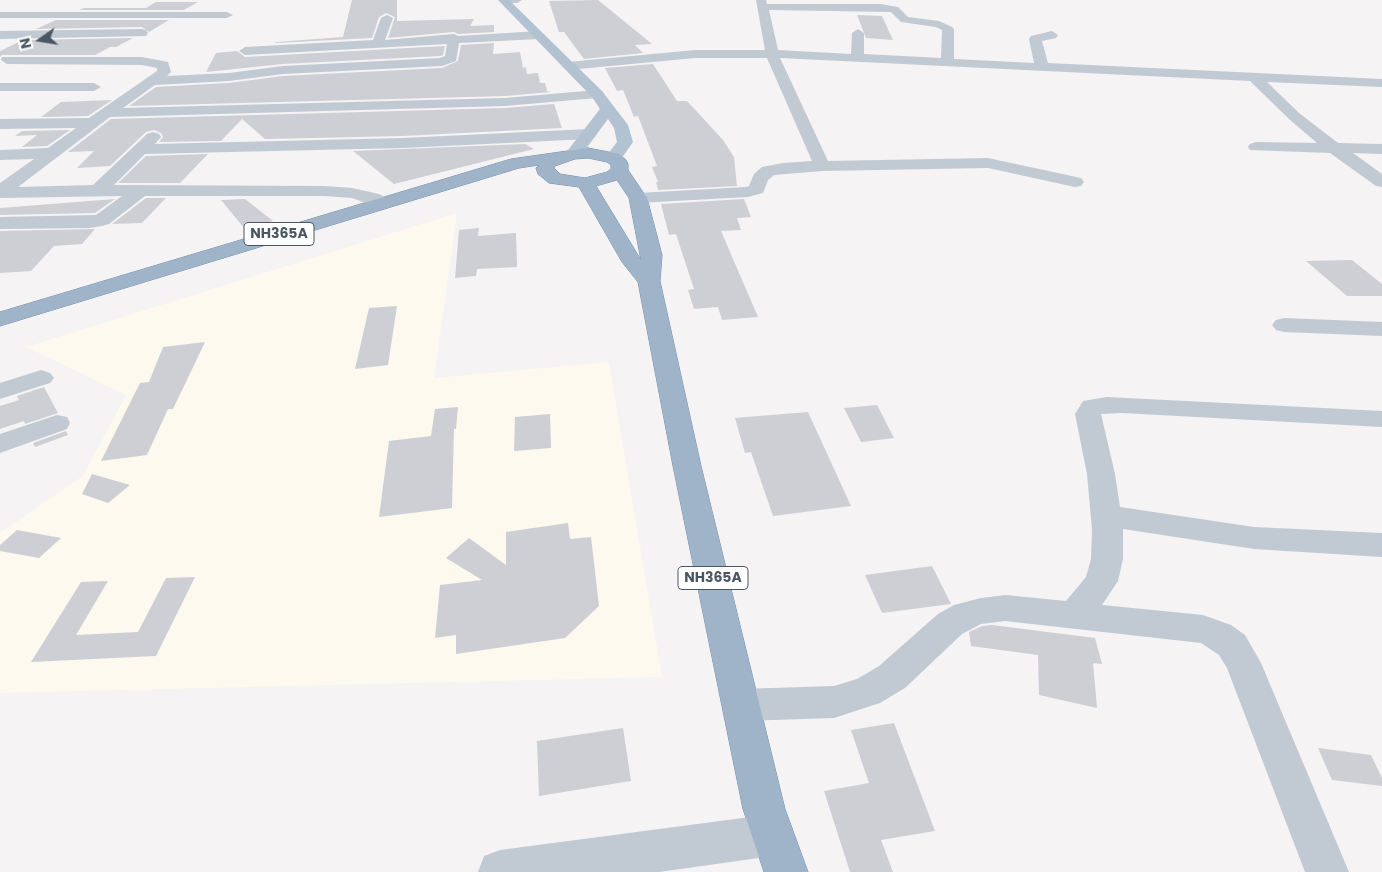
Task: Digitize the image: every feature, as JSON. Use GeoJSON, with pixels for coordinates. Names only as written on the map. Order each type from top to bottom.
{"type":"FeatureCollection","features":[{"type":"Feature","properties":{"kind":"highway","name":"NH365A"},"geometry":{"type":"LineString","coordinates":[[0,319],[382,203],[518,164],[566,156],[595,154],[616,164],[638,198],[652,255],[649,281],[687,466],[764,808],[780,854]]}},
{"type":"Feature","properties":{"kind":"highway"},"geometry":{"type":"LineString","coordinates":[[566,156],[549,162],[545,168],[547,174],[562,181],[585,183],[607,178],[616,164]]}},
{"type":"Feature","properties":{"kind":"highway","name":"NH365A"},"geometry":{"type":"LineString","coordinates":[[0,332],[321,232],[432,201],[547,174]]}},
{"type":"Feature","properties":{"kind":"highway"},"geometry":{"type":"LineString","coordinates":[[585,183],[632,262],[649,281]]}},
{"type":"Feature","properties":{"kind":"main road"},"geometry":{"type":"LineString","coordinates":[[504,0],[597,94],[622,128],[625,142],[616,164]]}},
{"type":"Feature","properties":{"kind":"main road"},"geometry":{"type":"LineString","coordinates":[[566,156],[590,134],[608,109]]}},
{"type":"Feature","properties":{"kind":"street"},"geometry":{"type":"LineString","coordinates":[[504,0],[517,0]]}},
{"type":"Feature","properties":{"kind":"street"},"geometry":{"type":"LineString","coordinates":[[36,45],[119,4]]}},
{"type":"Feature","properties":{"kind":"street"},"geometry":{"type":"LineString","coordinates":[[822,166],[772,54],[761,4],[888,4],[905,20],[939,24],[948,29],[947,62]]}},
{"type":"Feature","properties":{"kind":"street"},"geometry":{"type":"LineString","coordinates":[[0,15],[227,15]]}},
{"type":"Feature","properties":{"kind":"street"},"geometry":{"type":"LineString","coordinates":[[503,20],[523,19]]}},
{"type":"Feature","properties":{"kind":"street"},"geometry":{"type":"LineString","coordinates":[[378,43],[388,23]]}},
{"type":"Feature","properties":{"kind":"street"},"geometry":{"type":"LineString","coordinates":[[0,35],[153,33]]}},
{"type":"Feature","properties":{"kind":"street"},"geometry":{"type":"LineString","coordinates":[[857,58],[858,33]]}},
{"type":"Feature","properties":{"kind":"street"},"geometry":{"type":"LineString","coordinates":[[245,50],[539,35]]}},
{"type":"Feature","properties":{"kind":"street"},"geometry":{"type":"LineString","coordinates":[[1042,67],[1035,39],[1052,35]]}},
{"type":"Feature","properties":{"kind":"street"},"geometry":{"type":"LineString","coordinates":[[152,81],[229,77],[283,70],[442,62],[451,58],[454,38]]}},
{"type":"Feature","properties":{"kind":"street"},"geometry":{"type":"LineString","coordinates":[[568,66],[695,54],[772,54],[1382,83]]}},
{"type":"Feature","properties":{"kind":"street"},"geometry":{"type":"LineString","coordinates":[[0,192],[164,72],[163,65],[142,61],[2,58]]}},
{"type":"Feature","properties":{"kind":"street"},"geometry":{"type":"LineString","coordinates":[[1255,78],[1294,116],[1335,149],[1382,182]]}},
{"type":"Feature","properties":{"kind":"street"},"geometry":{"type":"LineString","coordinates":[[1357,82],[1376,97]]}},
{"type":"Feature","properties":{"kind":"street"},"geometry":{"type":"LineString","coordinates":[[0,87],[94,87]]}},
{"type":"Feature","properties":{"kind":"street"},"geometry":{"type":"LineString","coordinates":[[106,113],[505,102],[597,94]]}},
{"type":"Feature","properties":{"kind":"street"},"geometry":{"type":"LineString","coordinates":[[98,190],[179,111]]}},
{"type":"Feature","properties":{"kind":"street"},"geometry":{"type":"LineString","coordinates":[[0,124],[93,123]]}},
{"type":"Feature","properties":{"kind":"street"},"geometry":{"type":"LineString","coordinates":[[140,149],[403,143],[590,134]]}},
{"type":"Feature","properties":{"kind":"street"},"geometry":{"type":"LineString","coordinates":[[1256,147],[1382,149]]}},
{"type":"Feature","properties":{"kind":"street"},"geometry":{"type":"LineString","coordinates":[[0,155],[52,154]]}},
{"type":"Feature","properties":{"kind":"street"},"geometry":{"type":"LineString","coordinates":[[638,198],[748,192],[757,189],[760,178],[768,171],[783,168],[822,166],[988,163],[1075,182]]}},
{"type":"Feature","properties":{"kind":"street"},"geometry":{"type":"LineString","coordinates":[[0,223],[90,222],[102,220],[141,190]]}},
{"type":"Feature","properties":{"kind":"street"},"geometry":{"type":"LineString","coordinates":[[0,192],[324,190],[352,193],[373,198],[382,203]]}},
{"type":"Feature","properties":{"kind":"street"},"geometry":{"type":"LineString","coordinates":[[1284,325],[1382,329]]}},
{"type":"Feature","properties":{"kind":"street"},"geometry":{"type":"LineString","coordinates":[[0,391],[41,378]]}},
{"type":"Feature","properties":{"kind":"street"},"geometry":{"type":"LineString","coordinates":[[1075,615],[1101,581],[1107,559],[1108,530],[1101,474],[1088,414],[1092,408],[1122,405],[1382,418]]}},
{"type":"Feature","properties":{"kind":"street"},"geometry":{"type":"LineString","coordinates":[[0,444],[57,424]]}},
{"type":"Feature","properties":{"kind":"street"},"geometry":{"type":"LineString","coordinates":[[1106,516],[1254,538],[1382,545]]}},
{"type":"Feature","properties":{"kind":"street"},"geometry":{"type":"LineString","coordinates":[[741,705],[834,702],[868,692],[892,677],[950,624],[966,614],[1005,608],[1203,629],[1220,635],[1232,645],[1243,663],[1327,872]]}},
{"type":"Feature","properties":{"kind":"street"},"geometry":{"type":"LineString","coordinates":[[500,872],[780,854]]}},
{"type":"Feature","properties":{"kind":"shaded area"},"geometry":{"type":"Polygon","coordinates":[[[457,213],[434,378],[609,362],[662,677],[0,693],[0,533],[83,476],[126,395],[26,347],[457,213]]]}},
{"type":"Feature","properties":{"kind":"building"},"geometry":{"type":"Polygon","coordinates":[[[352,0],[397,0],[397,21],[474,19],[470,26],[494,25],[494,32],[458,34],[454,32],[388,38],[395,17],[386,13],[379,17],[372,38],[275,43],[343,37],[352,0]]]}},
{"type":"Feature","properties":{"kind":"building"},"geometry":{"type":"Polygon","coordinates":[[[598,0],[652,44],[635,45],[643,53],[584,59],[564,32],[559,32],[549,1],[598,0]]]}},
{"type":"Feature","properties":{"kind":"building"},"geometry":{"type":"Polygon","coordinates":[[[156,2],[198,2],[184,10],[79,10],[84,8],[146,8],[156,2]]]}},
{"type":"Feature","properties":{"kind":"building"},"geometry":{"type":"Polygon","coordinates":[[[857,15],[882,16],[893,40],[866,38],[857,15]]]}},
{"type":"Feature","properties":{"kind":"building"},"geometry":{"type":"Polygon","coordinates":[[[56,20],[169,20],[149,32],[142,27],[36,29],[56,20]]]}},
{"type":"Feature","properties":{"kind":"building"},"geometry":{"type":"Polygon","coordinates":[[[133,38],[95,55],[2,55],[0,57],[0,51],[23,40],[133,38]]]}},
{"type":"Feature","properties":{"kind":"building"},"geometry":{"type":"Polygon","coordinates":[[[494,43],[493,54],[520,52],[523,68],[526,67],[527,74],[538,73],[540,83],[545,83],[547,91],[551,92],[505,96],[129,106],[156,87],[229,83],[283,76],[442,68],[458,61],[461,45],[494,43]]]}},
{"type":"Feature","properties":{"kind":"building"},"geometry":{"type":"Polygon","coordinates":[[[445,46],[443,55],[440,56],[283,64],[206,72],[216,53],[237,51],[245,57],[445,46]]]}},
{"type":"Feature","properties":{"kind":"building"},"geometry":{"type":"Polygon","coordinates":[[[653,64],[677,101],[687,101],[723,140],[734,157],[737,186],[658,190],[656,182],[658,182],[652,167],[657,166],[638,116],[634,117],[623,90],[617,91],[605,68],[653,64]]]}},
{"type":"Feature","properties":{"kind":"building"},"geometry":{"type":"Polygon","coordinates":[[[112,100],[88,116],[41,117],[61,102],[112,100]]]}},
{"type":"Feature","properties":{"kind":"building"},"geometry":{"type":"Polygon","coordinates":[[[554,104],[562,128],[403,136],[265,139],[242,119],[221,141],[159,142],[163,137],[161,133],[154,130],[146,132],[110,166],[77,168],[94,151],[68,152],[111,119],[505,108],[554,104]]]}},
{"type":"Feature","properties":{"kind":"building"},"geometry":{"type":"Polygon","coordinates":[[[70,130],[47,146],[22,147],[37,135],[15,136],[22,131],[70,130]]]}},
{"type":"Feature","properties":{"kind":"building"},"geometry":{"type":"Polygon","coordinates":[[[525,144],[534,149],[394,184],[353,151],[525,144]]]}},
{"type":"Feature","properties":{"kind":"building"},"geometry":{"type":"Polygon","coordinates":[[[208,154],[180,183],[118,183],[146,156],[208,154]]]}},
{"type":"Feature","properties":{"kind":"building"},"geometry":{"type":"Polygon","coordinates":[[[146,198],[166,198],[142,223],[112,224],[146,198]]]}},
{"type":"Feature","properties":{"kind":"building"},"geometry":{"type":"Polygon","coordinates":[[[115,199],[95,213],[0,215],[0,208],[115,199]]]}},
{"type":"Feature","properties":{"kind":"building"},"geometry":{"type":"Polygon","coordinates":[[[245,199],[273,221],[244,228],[221,200],[245,199]]]}},
{"type":"Feature","properties":{"kind":"building"},"geometry":{"type":"Polygon","coordinates":[[[744,199],[751,217],[737,218],[741,230],[721,231],[758,317],[722,320],[718,307],[694,309],[688,290],[694,289],[676,234],[669,235],[661,204],[744,199]]]}},
{"type":"Feature","properties":{"kind":"building"},"geometry":{"type":"Polygon","coordinates":[[[479,228],[478,236],[516,233],[517,267],[477,269],[476,276],[455,278],[459,230],[479,228]]]}},
{"type":"Feature","properties":{"kind":"building"},"geometry":{"type":"Polygon","coordinates":[[[95,229],[82,244],[54,246],[31,271],[0,273],[0,231],[95,229]]]}},
{"type":"Feature","properties":{"kind":"building"},"geometry":{"type":"Polygon","coordinates":[[[1352,260],[1382,284],[1382,296],[1347,296],[1306,261],[1352,260]]]}},
{"type":"Feature","properties":{"kind":"building"},"geometry":{"type":"Polygon","coordinates":[[[397,306],[388,365],[355,369],[369,308],[397,306]]]}},
{"type":"Feature","properties":{"kind":"building"},"geometry":{"type":"Polygon","coordinates":[[[205,342],[173,409],[168,409],[147,455],[101,461],[140,383],[149,382],[163,347],[205,342]]]}},
{"type":"Feature","properties":{"kind":"building"},"geometry":{"type":"Polygon","coordinates":[[[44,387],[58,413],[25,424],[24,421],[0,429],[0,406],[19,400],[17,396],[44,387]]]}},
{"type":"Feature","properties":{"kind":"building"},"geometry":{"type":"Polygon","coordinates":[[[877,405],[894,438],[861,442],[844,408],[877,405]]]}},
{"type":"Feature","properties":{"kind":"building"},"geometry":{"type":"Polygon","coordinates":[[[458,407],[456,429],[454,429],[452,508],[379,517],[389,441],[431,436],[435,409],[458,407]]]}},
{"type":"Feature","properties":{"kind":"building"},"geometry":{"type":"Polygon","coordinates":[[[808,412],[851,506],[773,516],[751,452],[745,453],[735,418],[808,412]]]}},
{"type":"Feature","properties":{"kind":"building"},"geometry":{"type":"Polygon","coordinates":[[[550,414],[551,448],[514,451],[515,417],[550,414]]]}},
{"type":"Feature","properties":{"kind":"building"},"geometry":{"type":"Polygon","coordinates":[[[66,431],[68,435],[35,447],[33,443],[66,431]]]}},
{"type":"Feature","properties":{"kind":"building"},"geometry":{"type":"Polygon","coordinates":[[[92,474],[130,485],[108,503],[82,494],[92,474]]]}},
{"type":"Feature","properties":{"kind":"building"},"geometry":{"type":"Polygon","coordinates":[[[568,523],[570,539],[591,537],[599,606],[565,638],[456,654],[456,635],[435,638],[440,585],[482,580],[446,558],[469,538],[506,565],[506,532],[568,523]]]}},
{"type":"Feature","properties":{"kind":"building"},"geometry":{"type":"Polygon","coordinates":[[[17,530],[61,538],[39,558],[0,551],[0,545],[17,530]]]}},
{"type":"Feature","properties":{"kind":"building"},"geometry":{"type":"Polygon","coordinates":[[[932,566],[951,604],[882,613],[865,575],[932,566]]]}},
{"type":"Feature","properties":{"kind":"building"},"geometry":{"type":"Polygon","coordinates":[[[195,577],[156,656],[31,662],[81,582],[108,581],[76,635],[138,632],[166,578],[195,577]]]}},
{"type":"Feature","properties":{"kind":"building"},"geometry":{"type":"Polygon","coordinates":[[[992,625],[1095,638],[1102,664],[1093,663],[1097,708],[1039,695],[1038,655],[971,646],[969,632],[982,626],[992,625]]]}},
{"type":"Feature","properties":{"kind":"building"},"geometry":{"type":"Polygon","coordinates":[[[894,723],[935,831],[881,840],[893,872],[850,872],[824,791],[869,783],[851,730],[894,723]]]}},
{"type":"Feature","properties":{"kind":"building"},"geometry":{"type":"Polygon","coordinates":[[[623,728],[631,781],[539,796],[537,741],[623,728]]]}},
{"type":"Feature","properties":{"kind":"building"},"geometry":{"type":"Polygon","coordinates":[[[1318,748],[1371,755],[1382,778],[1382,786],[1332,780],[1318,748]]]}}]}
